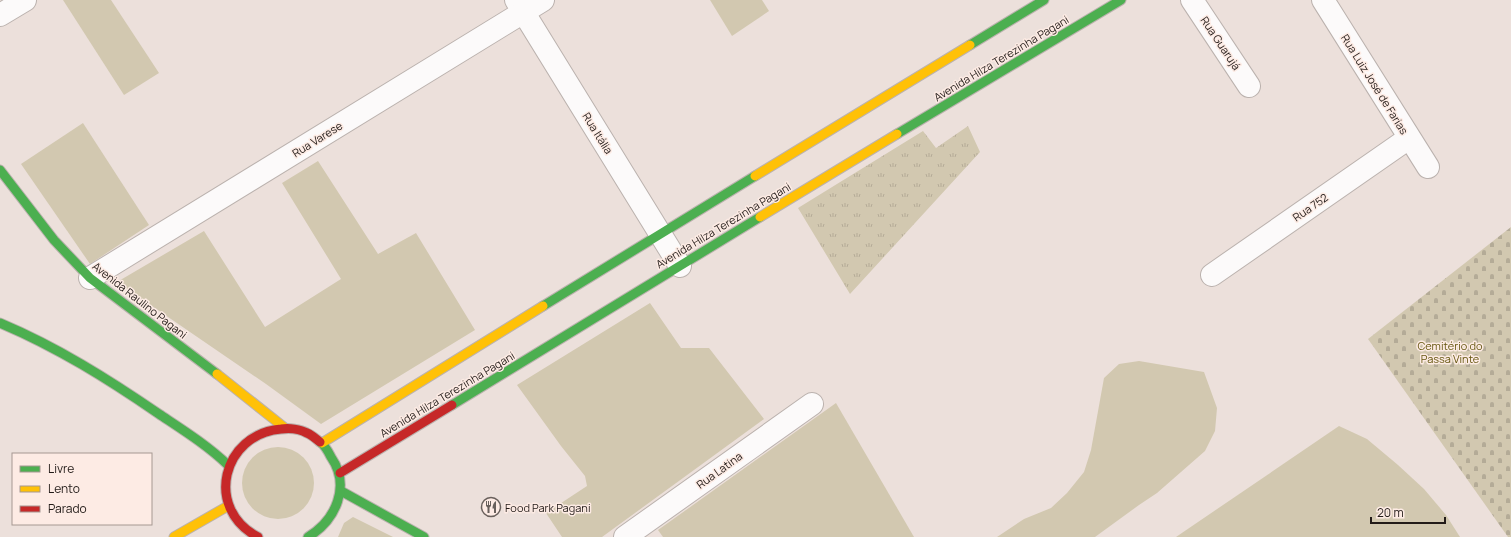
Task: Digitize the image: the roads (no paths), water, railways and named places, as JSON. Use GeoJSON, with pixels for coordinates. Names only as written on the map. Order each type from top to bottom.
{"type":"FeatureCollection","features":[{"type":"Feature","properties":{"kind":"main road","name":"Avenida Hilza Terezinha Pagani"},"geometry":{"type":"LineString","coordinates":[[322,443],[660,234],[1044,0]]}},
{"type":"Feature","properties":{"kind":"main road","name":"Avenida Hilza Terezinha Pagani"},"geometry":{"type":"LineString","coordinates":[[340,473],[1121,0]]}},
{"type":"Feature","properties":{"kind":"main road","name":"Avenida Raulino Pagani"},"geometry":{"type":"LineString","coordinates":[[0,170],[54,240],[90,278],[255,403],[285,428]]}},
{"type":"Feature","properties":{"kind":"main road"},"geometry":{"type":"LineString","coordinates":[[0,323],[37,339],[72,357],[212,450],[228,465]]}},
{"type":"Feature","properties":{"kind":"main road"},"geometry":{"type":"LineString","coordinates":[[258,537],[241,531],[228,506],[225,494],[225,479],[228,465],[235,452],[245,442],[257,434],[271,429],[285,428],[300,430],[313,436],[322,443],[333,457],[340,473],[340,491],[335,510],[328,522],[317,532],[308,537]]}},
{"type":"Feature","properties":{"kind":"main road"},"geometry":{"type":"LineString","coordinates":[[340,491],[424,537]]}},
{"type":"Feature","properties":{"kind":"main road"},"geometry":{"type":"LineString","coordinates":[[174,537],[228,506]]}},
{"type":"Feature","properties":{"kind":"street"},"geometry":{"type":"LineString","coordinates":[[0,15],[25,0]]}},
{"type":"Feature","properties":{"kind":"street","name":"Rua Varese"},"geometry":{"type":"LineString","coordinates":[[90,278],[520,6],[543,0]]}},
{"type":"Feature","properties":{"kind":"street","name":"Rua Guarujá"},"geometry":{"type":"LineString","coordinates":[[1192,0],[1249,86]]}},
{"type":"Feature","properties":{"kind":"street","name":"Rua Luiz José de Farias"},"geometry":{"type":"LineString","coordinates":[[1323,0],[1428,167]]}},
{"type":"Feature","properties":{"kind":"street","name":"Rua Itália"},"geometry":{"type":"LineString","coordinates":[[520,6],[680,266]]}},
{"type":"Feature","properties":{"kind":"street","name":"Rua 752"},"geometry":{"type":"LineString","coordinates":[[1212,275],[1409,138]]}},
{"type":"Feature","properties":{"kind":"street","name":"Rua Latina"},"geometry":{"type":"LineString","coordinates":[[625,537],[812,404]]}},
{"type":"Feature","properties":{"kind":"place","name":"Food Park Pagani"},"geometry":{"type":"Point","coordinates":[491,507]}},
{"type":"Feature","properties":{"kind":"park label","name":"Cemitério do Passa Vinte"},"geometry":{"type":"Point","coordinates":[1450,351]}}]}
